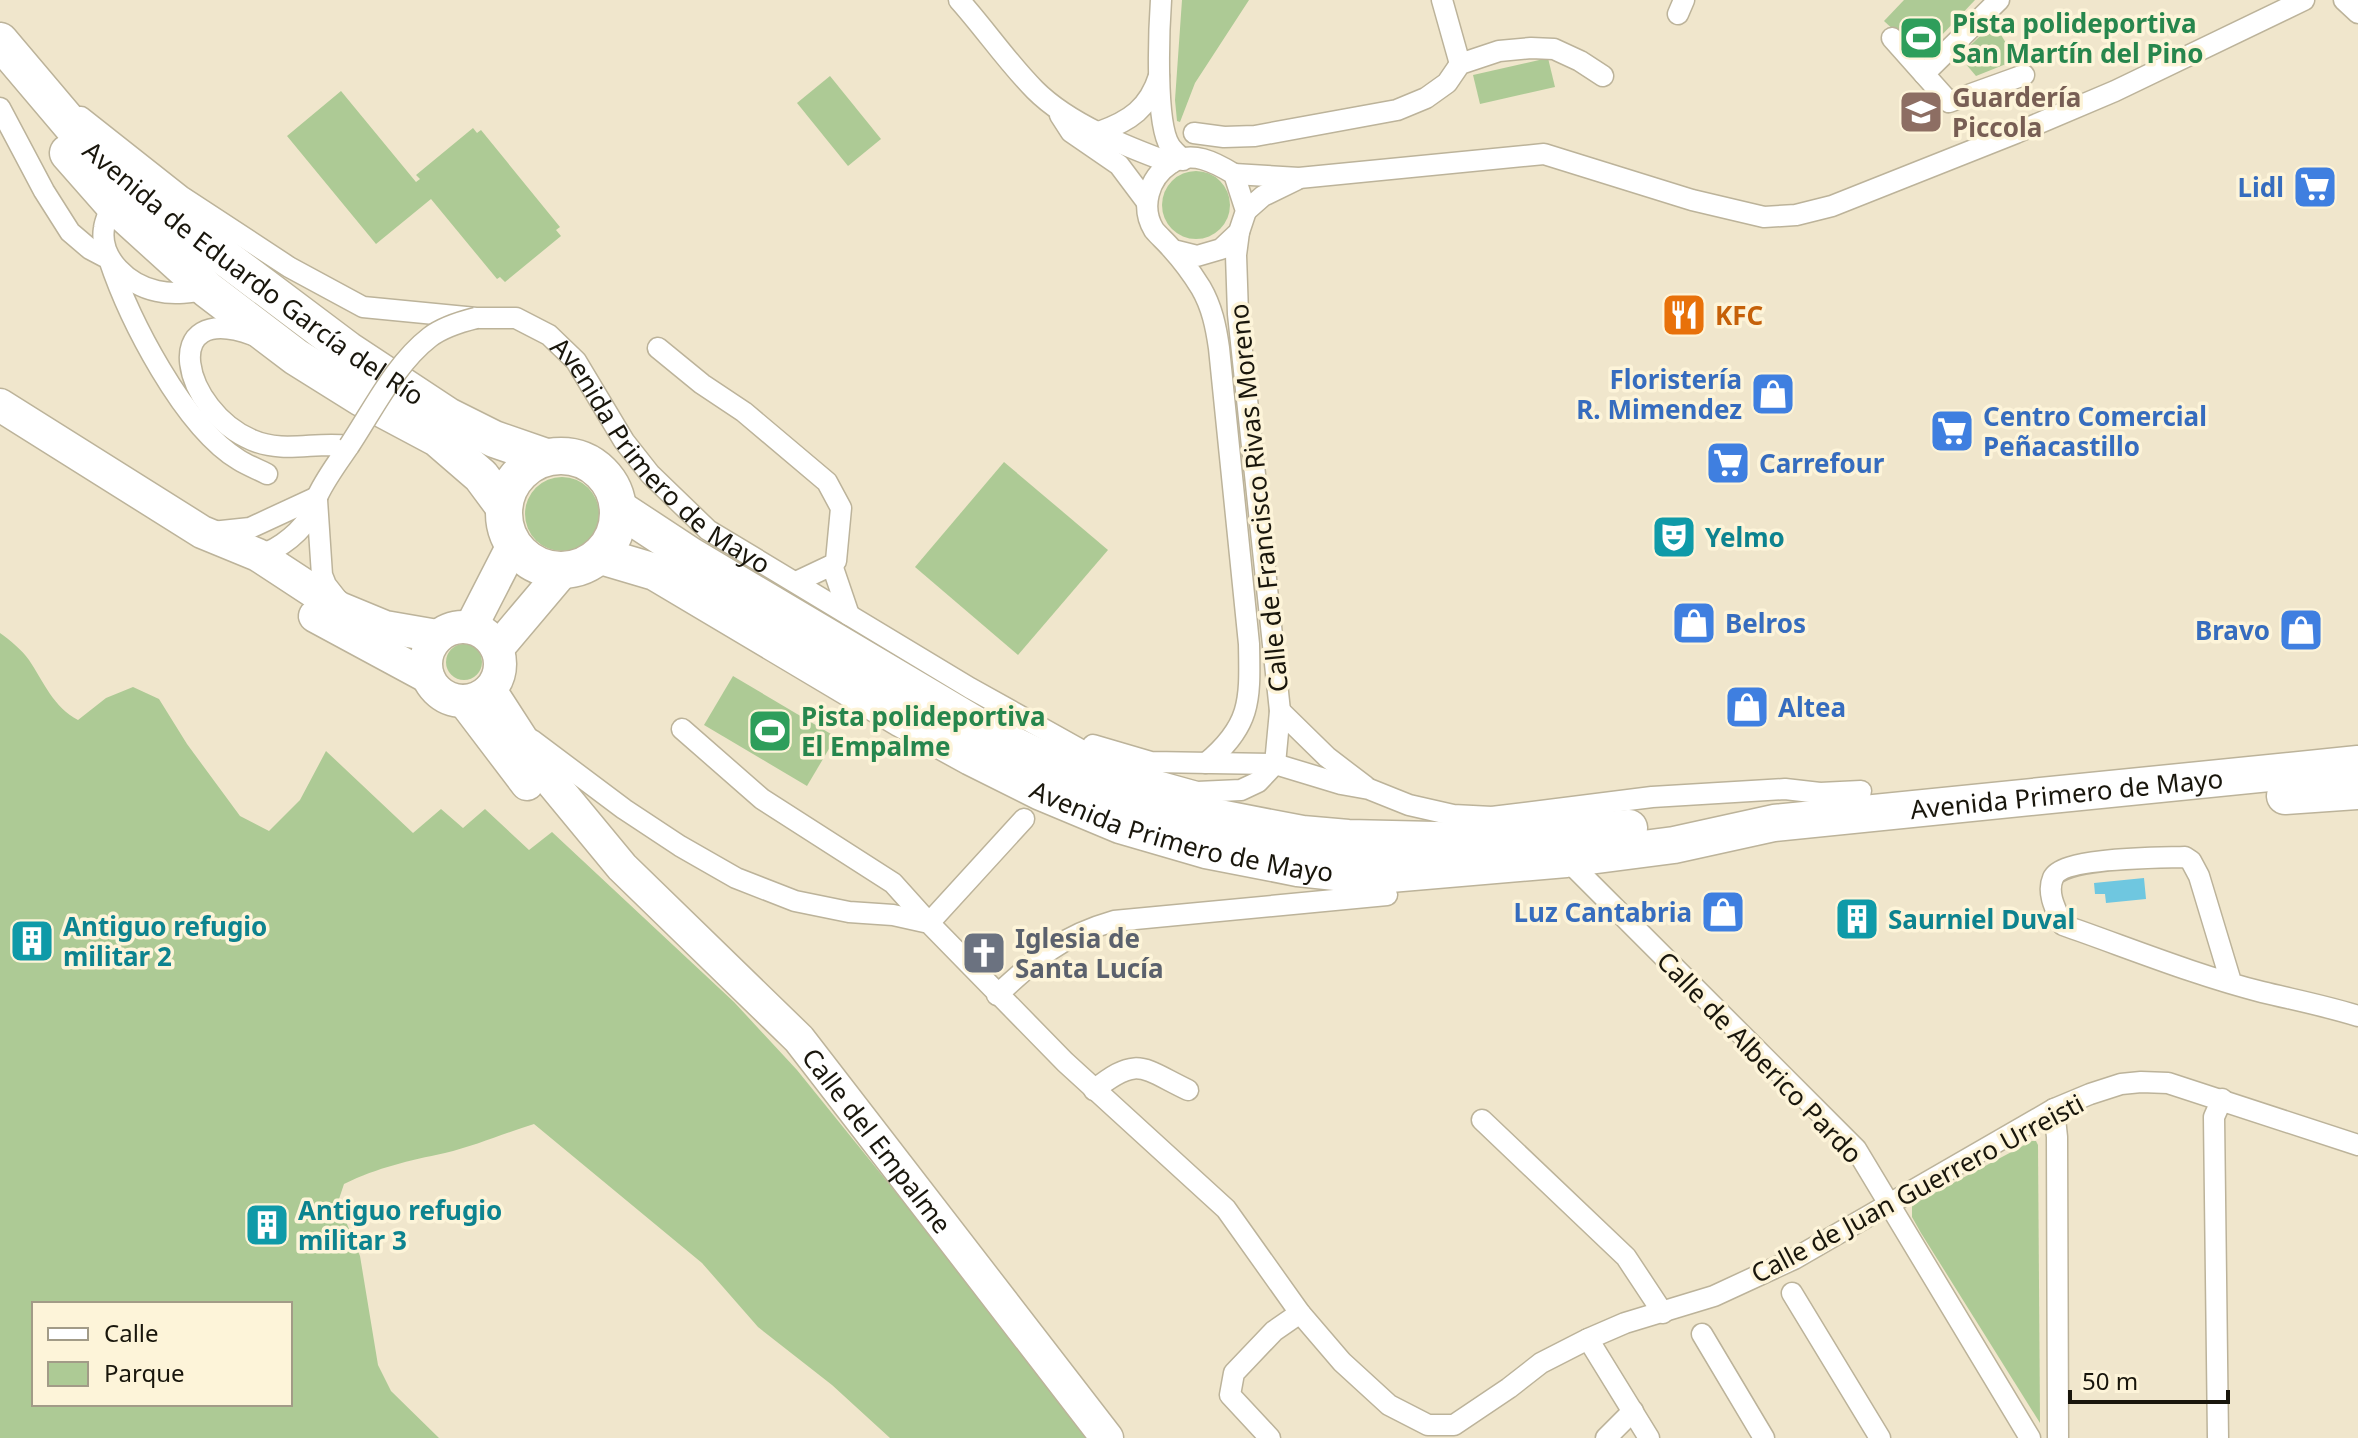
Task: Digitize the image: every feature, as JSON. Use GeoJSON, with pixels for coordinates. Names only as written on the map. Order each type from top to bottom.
{"type":"FeatureCollection","features":[{"type":"Feature","properties":{"kind":"highway","name":"Avenida de Eduardo García del Río"},"geometry":{"type":"LineString","coordinates":[[2,53],[24,104],[112,203],[175,261],[296,357],[360,397],[437,438],[481,476],[504,507]]}},
{"type":"Feature","properties":{"kind":"highway","name":"Avenida de Eduardo García del Río"},"geometry":{"type":"LineString","coordinates":[[2,53],[93,151],[178,213],[348,350],[448,416],[494,439],[546,457]]}},
{"type":"Feature","properties":{"kind":"highway"},"geometry":{"type":"LineString","coordinates":[[574,456],[587,461],[608,482],[618,508],[614,534],[601,556],[580,569],[562,572],[533,562],[513,545],[505,519],[504,507],[509,492],[523,470],[546,457],[574,456]]}},
{"type":"Feature","properties":{"kind":"highway","name":"Avenida Primero de Mayo"},"geometry":{"type":"LineString","coordinates":[[618,508],[691,556],[991,734],[1052,764],[1119,790],[1219,818],[1302,834],[1479,841],[1662,836],[2358,764]]}},
{"type":"Feature","properties":{"kind":"highway","name":"Avenida Primero de Mayo"},"geometry":{"type":"LineString","coordinates":[[601,556],[655,572],[971,757],[1041,792],[1120,825],[1206,850],[1298,868],[1390,874],[1566,859],[1714,820],[1774,823]]}},
{"type":"Feature","properties":{"kind":"highway"},"geometry":{"type":"LineString","coordinates":[[1714,820],[1861,791],[2358,742]]}},
{"type":"Feature","properties":{"kind":"highway"},"geometry":{"type":"LineString","coordinates":[[1662,836],[1994,826],[2163,806],[2358,791]]}},
{"type":"Feature","properties":{"kind":"main road"},"geometry":{"type":"LineString","coordinates":[[0,405],[210,541],[247,574],[340,632],[428,677]]}},
{"type":"Feature","properties":{"kind":"main road"},"geometry":{"type":"LineString","coordinates":[[210,541],[258,555],[339,608],[385,627],[437,636]]}},
{"type":"Feature","properties":{"kind":"main road"},"geometry":{"type":"LineString","coordinates":[[471,627],[513,545]]}},
{"type":"Feature","properties":{"kind":"main road"},"geometry":{"type":"LineString","coordinates":[[497,649],[562,572]]}},
{"type":"Feature","properties":{"kind":"main road"},"geometry":{"type":"LineString","coordinates":[[453,627],[471,627],[487,635],[497,649],[500,663],[498,677],[486,708],[449,698],[436,690],[428,677],[425,663],[428,648],[437,636],[453,627]]}},
{"type":"Feature","properties":{"kind":"main road","name":"Calle del Empalme"},"geometry":{"type":"LineString","coordinates":[[486,708],[554,769],[622,867]]}},
{"type":"Feature","properties":{"kind":"main road","name":"Calle del Empalme"},"geometry":{"type":"LineString","coordinates":[[486,708],[524,781],[556,814],[622,867],[799,1039],[1107,1438]]}},
{"type":"Feature","properties":{"kind":"street"},"geometry":{"type":"LineString","coordinates":[[959,0],[1036,91],[1052,104],[1122,143],[1177,161]]}},
{"type":"Feature","properties":{"kind":"street"},"geometry":{"type":"LineString","coordinates":[[1161,0],[1159,76],[1164,130],[1177,161]]}},
{"type":"Feature","properties":{"kind":"street"},"geometry":{"type":"LineString","coordinates":[[1442,0],[1460,64]]}},
{"type":"Feature","properties":{"kind":"street"},"geometry":{"type":"LineString","coordinates":[[1924,74],[1999,0]]}},
{"type":"Feature","properties":{"kind":"street"},"geometry":{"type":"LineString","coordinates":[[1146,201],[1153,182],[1177,161],[1193,157],[1217,163],[1234,174],[1299,178],[1544,154],[1692,200],[1764,217],[1796,215],[1832,206],[2030,127],[2115,91],[2304,0]]}},
{"type":"Feature","properties":{"kind":"street"},"geometry":{"type":"LineString","coordinates":[[2345,0],[2358,13]]}},
{"type":"Feature","properties":{"kind":"street"},"geometry":{"type":"LineString","coordinates":[[1892,38],[1949,102],[2024,75]]}},
{"type":"Feature","properties":{"kind":"street"},"geometry":{"type":"LineString","coordinates":[[1194,133],[1224,137],[1255,136],[1397,110],[1426,98],[1447,83],[1460,64],[1499,51],[1554,49],[1603,76]]}},
{"type":"Feature","properties":{"kind":"street"},"geometry":{"type":"LineString","coordinates":[[1099,132],[1144,108],[1159,76]]}},
{"type":"Feature","properties":{"kind":"street"},"geometry":{"type":"LineString","coordinates":[[1052,104],[1071,132],[1119,165],[1146,201],[1153,228],[1173,250],[1197,256],[1221,249],[1239,232],[1246,211],[1263,196],[1299,178]]}},
{"type":"Feature","properties":{"kind":"street","name":"Avenida de Eduardo García del Río"},"geometry":{"type":"LineString","coordinates":[[0,108],[44,191],[70,232],[90,249],[109,259],[124,274],[154,290],[176,293],[208,290]]}},
{"type":"Feature","properties":{"kind":"street"},"geometry":{"type":"LineString","coordinates":[[1119,165],[1130,118]]}},
{"type":"Feature","properties":{"kind":"street"},"geometry":{"type":"LineString","coordinates":[[1234,174],[1246,211]]}},
{"type":"Feature","properties":{"kind":"street","name":"Avenida Primero de Mayo"},"geometry":{"type":"LineString","coordinates":[[112,203],[134,198],[178,213],[363,307],[476,318],[516,318],[549,335],[576,361],[624,441],[675,501],[708,530],[1099,760],[1197,792],[1241,790],[1258,782],[1275,764]]}},
{"type":"Feature","properties":{"kind":"street","name":"Avenida de Eduardo García del Río"},"geometry":{"type":"LineString","coordinates":[[112,203],[104,229],[109,259],[121,295],[188,411],[237,459],[267,474]]}},
{"type":"Feature","properties":{"kind":"street"},"geometry":{"type":"LineString","coordinates":[[175,261],[178,213]]}},
{"type":"Feature","properties":{"kind":"street","name":"Calle de Francisco Rivas Moreno"},"geometry":{"type":"LineString","coordinates":[[1239,232],[1236,255],[1238,314],[1280,711],[1275,764]]}},
{"type":"Feature","properties":{"kind":"street","name":"Calle de Francisco Rivas Moreno"},"geometry":{"type":"LineString","coordinates":[[1173,250],[1201,289],[1215,319],[1249,644],[1249,688],[1239,729],[1226,747],[1206,763]]}},
{"type":"Feature","properties":{"kind":"street","name":"Avenida de Eduardo García del Río"},"geometry":{"type":"LineString","coordinates":[[134,280],[158,272],[175,261]]}},
{"type":"Feature","properties":{"kind":"street","name":"Avenida Primero de Mayo"},"geometry":{"type":"LineString","coordinates":[[258,555],[295,534],[310,517],[317,497],[349,446],[417,349],[441,330],[476,318]]}},
{"type":"Feature","properties":{"kind":"street"},"geometry":{"type":"LineString","coordinates":[[296,357],[264,338],[225,327],[194,340],[189,352],[189,370],[214,415],[234,431],[255,441],[289,448],[331,443],[349,446]]}},
{"type":"Feature","properties":{"kind":"street"},"geometry":{"type":"LineString","coordinates":[[658,348],[702,384],[744,412],[827,482],[841,508],[836,561],[796,582]]}},
{"type":"Feature","properties":{"kind":"street"},"geometry":{"type":"LineString","coordinates":[[210,541],[250,528],[317,497],[322,575],[326,585],[335,598],[385,627]]}},
{"type":"Feature","properties":{"kind":"street"},"geometry":{"type":"LineString","coordinates":[[832,565],[849,615]]}},
{"type":"Feature","properties":{"kind":"street","name":"Avenida Primero de Mayo"},"geometry":{"type":"LineString","coordinates":[[1280,711],[1327,757],[1369,789]]}},
{"type":"Feature","properties":{"kind":"street","name":"Calle de Juan Guerrero Urreisti"},"geometry":{"type":"LineString","coordinates":[[682,729],[762,799],[893,883],[997,995],[1094,1090],[1226,1209],[1300,1313],[1342,1362],[1389,1405],[1428,1425],[1454,1425],[1541,1363],[1588,1339],[1625,1323],[1714,1296],[1794,1259],[2054,1109],[2105,1088],[2141,1082],[2168,1083],[2358,1145]]}},
{"type":"Feature","properties":{"kind":"street","name":"Avenida Primero de Mayo"},"geometry":{"type":"LineString","coordinates":[[1050,733],[1151,762],[1275,764],[1369,789],[1409,805],[1453,815],[1492,817],[1652,797],[1785,789],[1820,793],[1861,791]]}},
{"type":"Feature","properties":{"kind":"street"},"geometry":{"type":"LineString","coordinates":[[554,769],[736,878],[795,901],[929,923],[1024,819]]}},
{"type":"Feature","properties":{"kind":"street"},"geometry":{"type":"LineString","coordinates":[[2231,982],[2199,876],[2191,861],[2185,857],[2079,864],[2060,870],[2053,879],[2051,896],[2063,925],[2231,982],[2262,992],[2310,1001],[2358,1016]]}},
{"type":"Feature","properties":{"kind":"street","name":"Calle de Alberico Pardo"},"geometry":{"type":"LineString","coordinates":[[1566,859],[1856,1149],[2030,1438]]}},
{"type":"Feature","properties":{"kind":"street"},"geometry":{"type":"LineString","coordinates":[[997,995],[1039,956],[1083,930],[1114,921],[1387,895]]}},
{"type":"Feature","properties":{"kind":"street"},"geometry":{"type":"LineString","coordinates":[[1094,1090],[1128,1067],[1143,1068],[1188,1090]]}},
{"type":"Feature","properties":{"kind":"street"},"geometry":{"type":"LineString","coordinates":[[2218,1438],[2214,1117],[2222,1099]]}},
{"type":"Feature","properties":{"kind":"street"},"geometry":{"type":"LineString","coordinates":[[2054,1109],[2057,1137],[2058,1438]]}},
{"type":"Feature","properties":{"kind":"street"},"geometry":{"type":"LineString","coordinates":[[1482,1120],[1626,1257],[1663,1313]]}},
{"type":"Feature","properties":{"kind":"street"},"geometry":{"type":"LineString","coordinates":[[1792,1293],[1880,1438]]}},
{"type":"Feature","properties":{"kind":"street"},"geometry":{"type":"LineString","coordinates":[[1270,1438],[1230,1395],[1234,1373],[1274,1331],[1300,1313]]}},
{"type":"Feature","properties":{"kind":"street"},"geometry":{"type":"LineString","coordinates":[[1702,1334],[1764,1438]]}},
{"type":"Feature","properties":{"kind":"street"},"geometry":{"type":"LineString","coordinates":[[1588,1339],[1649,1438]]}},
{"type":"Feature","properties":{"kind":"street"},"geometry":{"type":"LineString","coordinates":[[1606,1438],[1633,1411]]}},
{"type":"Feature","properties":{"kind":"green space"},"geometry":{"type":"Polygon","coordinates":[[[1182,0],[1249,0],[1195,83],[1180,122],[1177,121],[1175,100],[1182,0]]]}},
{"type":"Feature","properties":{"kind":"green space","name":"Pista polideportiva San Martín del Pino"},"geometry":{"type":"Polygon","coordinates":[[[1904,0],[1975,0],[1922,56],[1884,21],[1904,0]]]}},
{"type":"Feature","properties":{"kind":"green space"},"geometry":{"type":"Polygon","coordinates":[[[1994,23],[2016,60],[1976,76],[1959,56],[1994,23]]]}},
{"type":"Feature","properties":{"kind":"green space"},"geometry":{"type":"Polygon","coordinates":[[[1548,58],[1555,87],[1480,104],[1473,75],[1548,58]]]}},
{"type":"Feature","properties":{"kind":"green space"},"geometry":{"type":"Polygon","coordinates":[[[830,76],[881,139],[848,166],[797,103],[830,76]]]}},
{"type":"Feature","properties":{"kind":"green space"},"geometry":{"type":"Polygon","coordinates":[[[341,91],[416,182],[420,179],[416,175],[473,128],[477,133],[481,130],[560,227],[556,230],[561,236],[505,282],[500,277],[497,279],[431,199],[376,244],[287,136],[341,91]]]}},
{"type":"Feature","properties":{"kind":"green space"},"geometry":{"type":"Polygon","coordinates":[[[1189,171],[1203,171],[1215,176],[1225,186],[1230,205],[1225,224],[1215,234],[1203,239],[1189,239],[1177,234],[1167,224],[1162,212],[1162,198],[1167,186],[1177,176],[1189,171]]]}},
{"type":"Feature","properties":{"kind":"green space"},"geometry":{"type":"Polygon","coordinates":[[[1004,462],[1108,550],[1018,655],[915,567],[1004,462]]]}},
{"type":"Feature","properties":{"kind":"green space"},"geometry":{"type":"Polygon","coordinates":[[[562,477],[576,480],[588,488],[596,500],[599,514],[596,528],[588,540],[576,548],[562,551],[548,548],[536,540],[528,528],[525,514],[528,500],[536,488],[548,480],[562,477]]]}},
{"type":"Feature","properties":{"kind":"green space"},"geometry":{"type":"Polygon","coordinates":[[[0,633],[26,656],[62,709],[78,720],[106,698],[133,687],[159,699],[187,744],[240,816],[269,831],[300,800],[326,751],[413,833],[441,809],[463,828],[485,809],[529,850],[552,832],[734,1002],[797,1070],[978,1294],[1086,1438],[890,1438],[832,1385],[758,1327],[702,1263],[534,1124],[467,1147],[369,1173],[344,1184],[338,1202],[360,1256],[378,1365],[391,1391],[439,1438],[0,1438],[0,633]]]}},
{"type":"Feature","properties":{"kind":"green space"},"geometry":{"type":"Polygon","coordinates":[[[464,644],[476,650],[482,662],[476,674],[464,680],[452,674],[446,662],[452,650],[464,644]]]}},
{"type":"Feature","properties":{"kind":"green space","name":"Pista polideportiva El Empalme"},"geometry":{"type":"Polygon","coordinates":[[[733,676],[836,737],[807,786],[704,725],[733,676]]]}},
{"type":"Feature","properties":{"kind":"green space"},"geometry":{"type":"Polygon","coordinates":[[[2032,1141],[2038,1145],[2040,1423],[1912,1217],[1912,1205],[2032,1141]]]}},
{"type":"Feature","properties":{"kind":"water"},"geometry":{"type":"Polygon","coordinates":[[[2144,878],[2146,899],[2106,903],[2105,894],[2095,894],[2094,883],[2144,878]]]}},
{"type":"Feature","properties":{"kind":"place","name":"Pista polideportiva San Martín del Pino"},"geometry":{"type":"Point","coordinates":[1921,38]}},
{"type":"Feature","properties":{"kind":"place","name":"Guardería Piccola"},"geometry":{"type":"Point","coordinates":[1921,112]}},
{"type":"Feature","properties":{"kind":"place","name":"Lidl"},"geometry":{"type":"Point","coordinates":[2315,187]}},
{"type":"Feature","properties":{"kind":"place","name":"KFC"},"geometry":{"type":"Point","coordinates":[1684,315]}},
{"type":"Feature","properties":{"kind":"place","name":"Floristería R. Mimendez"},"geometry":{"type":"Point","coordinates":[1773,394]}},
{"type":"Feature","properties":{"kind":"place","name":"Centro Comercial Peñacastillo"},"geometry":{"type":"Point","coordinates":[1952,431]}},
{"type":"Feature","properties":{"kind":"place","name":"Carrefour"},"geometry":{"type":"Point","coordinates":[1728,463]}},
{"type":"Feature","properties":{"kind":"place","name":"Yelmo"},"geometry":{"type":"Point","coordinates":[1674,537]}},
{"type":"Feature","properties":{"kind":"place","name":"Belros"},"geometry":{"type":"Point","coordinates":[1694,623]}},
{"type":"Feature","properties":{"kind":"place","name":"Bravo"},"geometry":{"type":"Point","coordinates":[2301,630]}},
{"type":"Feature","properties":{"kind":"place","name":"Altea"},"geometry":{"type":"Point","coordinates":[1747,707]}},
{"type":"Feature","properties":{"kind":"place","name":"Pista polideportiva El Empalme"},"geometry":{"type":"Point","coordinates":[770,731]}},
{"type":"Feature","properties":{"kind":"place","name":"Luz Cantabria"},"geometry":{"type":"Point","coordinates":[1723,912]}},
{"type":"Feature","properties":{"kind":"place","name":"Saurniel Duval"},"geometry":{"type":"Point","coordinates":[1857,919]}},
{"type":"Feature","properties":{"kind":"place","name":"Antiguo refugio militar 2"},"geometry":{"type":"Point","coordinates":[32,941]}},
{"type":"Feature","properties":{"kind":"place","name":"Iglesia de Santa Lucía"},"geometry":{"type":"Point","coordinates":[984,953]}},
{"type":"Feature","properties":{"kind":"place","name":"Antiguo refugio militar 3"},"geometry":{"type":"Point","coordinates":[267,1225]}}]}
